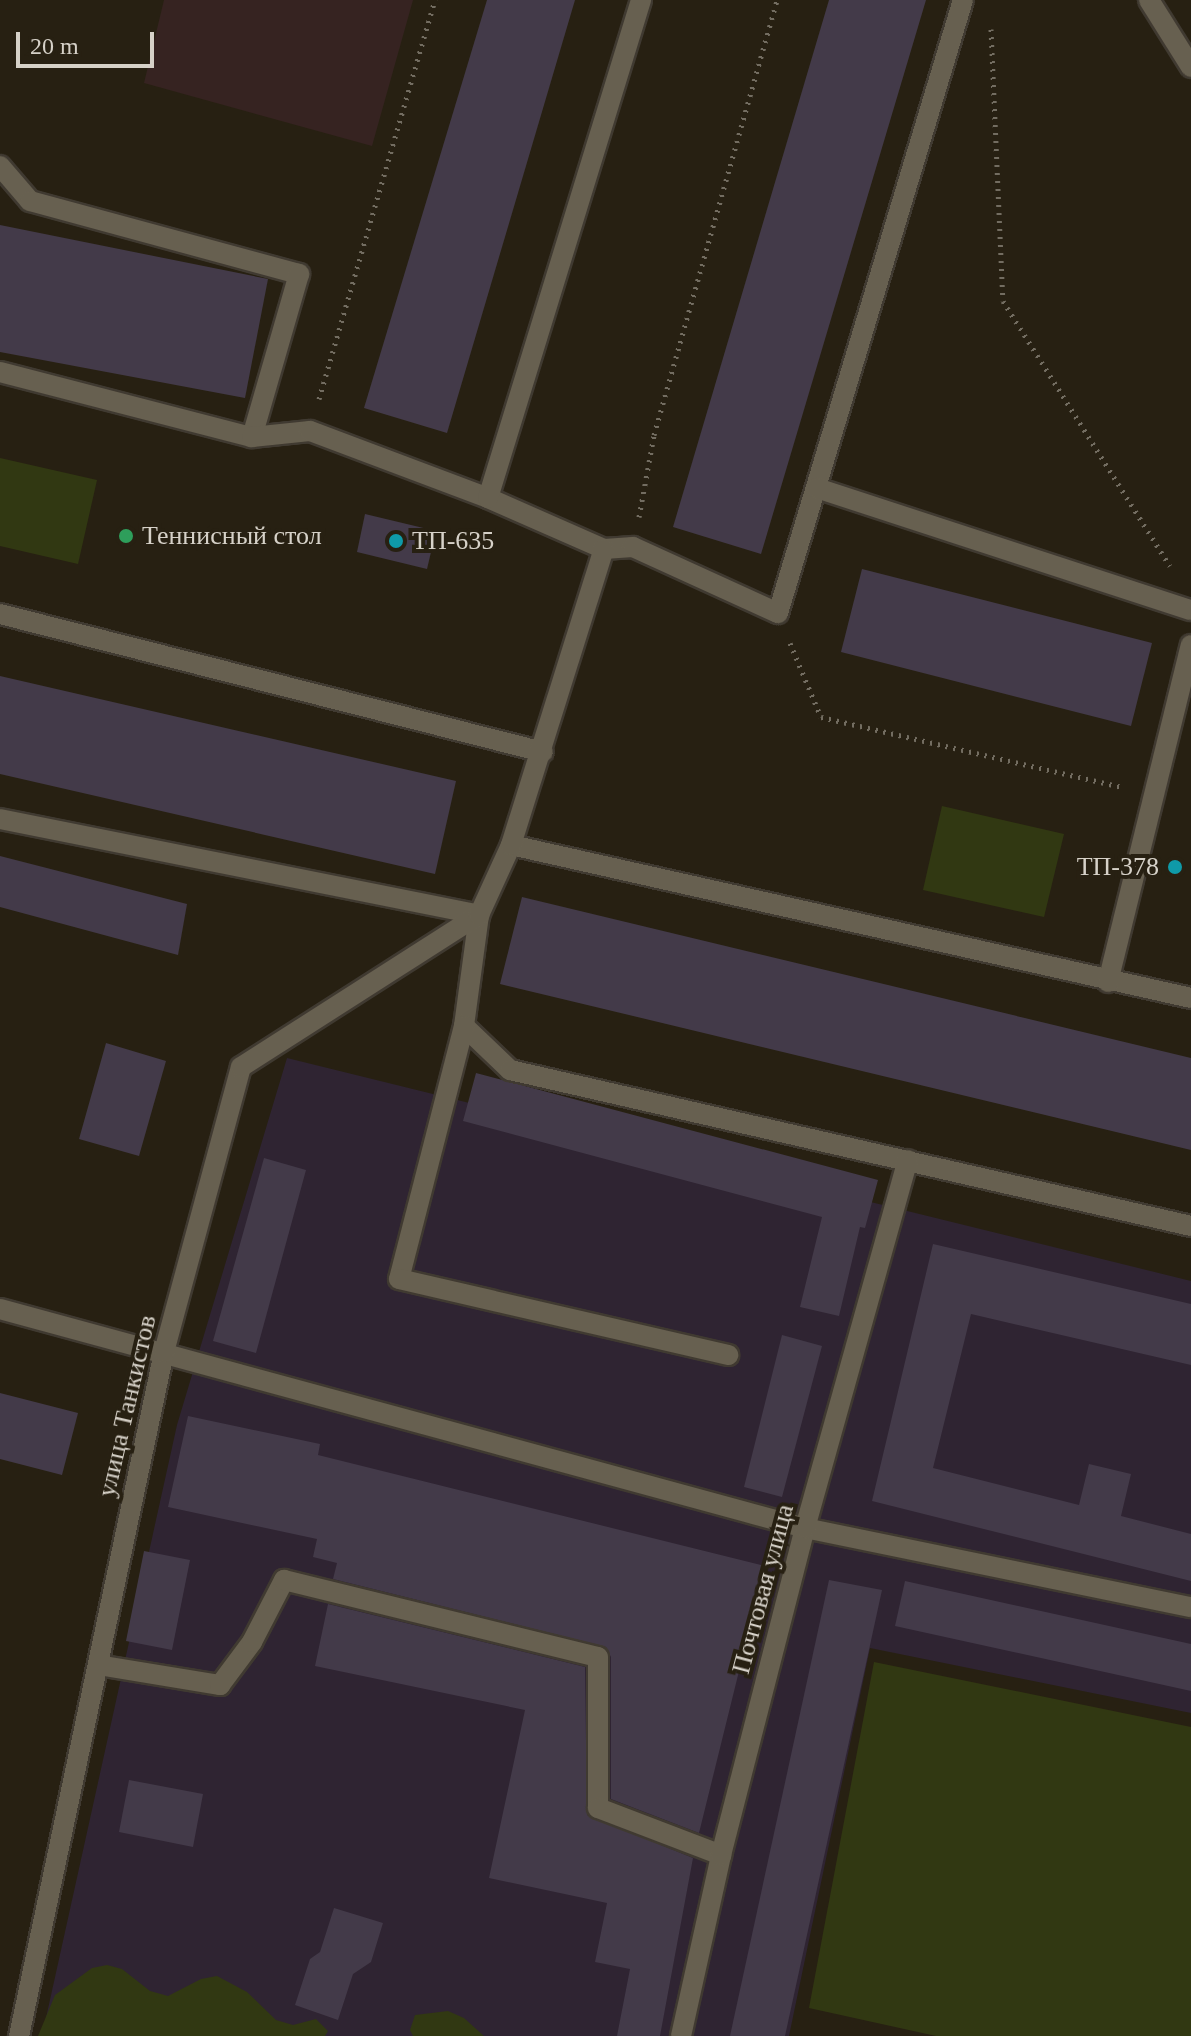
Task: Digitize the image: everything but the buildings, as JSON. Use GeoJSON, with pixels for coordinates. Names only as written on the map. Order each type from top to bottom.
{"type":"FeatureCollection","features":[{"type":"Feature","properties":{"kind":"street"},"geometry":{"type":"LineString","coordinates":[[488,498],[641,0]]}},
{"type":"Feature","properties":{"kind":"street"},"geometry":{"type":"LineString","coordinates":[[0,372],[252,437],[310,431],[488,498],[604,549],[633,547],[778,613],[963,0]]}},
{"type":"Feature","properties":{"kind":"street"},"geometry":{"type":"LineString","coordinates":[[1149,0],[1191,67]]}},
{"type":"Feature","properties":{"kind":"street"},"geometry":{"type":"LineString","coordinates":[[0,166],[30,201],[299,274],[252,437]]}},
{"type":"Feature","properties":{"kind":"street"},"geometry":{"type":"LineString","coordinates":[[817,488],[1191,610]]}},
{"type":"Feature","properties":{"kind":"street"},"geometry":{"type":"LineString","coordinates":[[604,549],[543,752],[511,845],[479,915],[464,1026],[399,1279],[728,1355]]}},
{"type":"Feature","properties":{"kind":"street"},"geometry":{"type":"LineString","coordinates":[[0,614],[543,752]]}},
{"type":"Feature","properties":{"kind":"street"},"geometry":{"type":"LineString","coordinates":[[1108,982],[1152,793],[1191,645]]}},
{"type":"Feature","properties":{"kind":"street"},"geometry":{"type":"LineString","coordinates":[[0,819],[479,915]]}},
{"type":"Feature","properties":{"kind":"street"},"geometry":{"type":"LineString","coordinates":[[511,845],[1108,982],[1191,998]]}},
{"type":"Feature","properties":{"kind":"street","name":"улица Танкистов"},"geometry":{"type":"LineString","coordinates":[[19,2036],[164,1352],[241,1067],[479,915]]}},
{"type":"Feature","properties":{"kind":"street"},"geometry":{"type":"LineString","coordinates":[[464,1026],[510,1070],[1191,1226]]}},
{"type":"Feature","properties":{"kind":"street","name":"Почтовая улица"},"geometry":{"type":"LineString","coordinates":[[681,2036],[721,1855],[805,1528],[908,1160]]}},
{"type":"Feature","properties":{"kind":"street"},"geometry":{"type":"LineString","coordinates":[[0,1309],[805,1528],[1191,1607]]}},
{"type":"Feature","properties":{"kind":"street"},"geometry":{"type":"LineString","coordinates":[[98,1665],[220,1685],[252,1642],[284,1580],[598,1657],[598,1808],[721,1855]]}},
{"type":"Feature","properties":{"kind":"path"},"geometry":{"type":"LineString","coordinates":[[310,431],[435,0]]}},
{"type":"Feature","properties":{"kind":"path"},"geometry":{"type":"LineString","coordinates":[[633,547],[654,435],[777,0]]}},
{"type":"Feature","properties":{"kind":"path"},"geometry":{"type":"LineString","coordinates":[[991,16],[1003,301],[1175,573]]}},
{"type":"Feature","properties":{"kind":"path"},"geometry":{"type":"LineString","coordinates":[[778,613],[821,717],[1152,793]]}},
{"type":"Feature","properties":{"kind":"shaded area"},"geometry":{"type":"Polygon","coordinates":[[[164,0],[413,0],[372,146],[144,83],[164,0]]]}},
{"type":"Feature","properties":{"kind":"shaded area"},"geometry":{"type":"Polygon","coordinates":[[[287,1058],[1191,1281],[1191,1713],[870,1648],[789,2036],[42,2036],[177,1425],[287,1058]]]}},
{"type":"Feature","properties":{"kind":"green space"},"geometry":{"type":"Polygon","coordinates":[[[0,458],[97,480],[78,564],[0,546],[0,458]]]}},
{"type":"Feature","properties":{"kind":"green space"},"geometry":{"type":"Polygon","coordinates":[[[942,806],[1064,834],[1044,917],[923,890],[942,806]]]}},
{"type":"Feature","properties":{"kind":"green space"},"geometry":{"type":"Polygon","coordinates":[[[874,1662],[1191,1727],[1191,2036],[936,2036],[809,2008],[874,1662]]]}},
{"type":"Feature","properties":{"kind":"green space"},"geometry":{"type":"Polygon","coordinates":[[[107,1965],[122,1969],[150,1991],[168,1996],[201,1979],[217,1976],[247,1992],[276,2020],[293,2025],[316,2019],[328,2031],[325,2036],[38,2036],[55,1995],[92,1968],[107,1965]]]}},
{"type":"Feature","properties":{"kind":"green space"},"geometry":{"type":"Polygon","coordinates":[[[448,2011],[464,2018],[484,2036],[413,2036],[410,2030],[415,2015],[448,2011]]]}},
{"type":"Feature","properties":{"kind":"place","name":"Теннисный стол"},"geometry":{"type":"Point","coordinates":[126,536]}},
{"type":"Feature","properties":{"kind":"place","name":"ТП-635"},"geometry":{"type":"Point","coordinates":[396,541]}},
{"type":"Feature","properties":{"kind":"place","name":"ТП-378"},"geometry":{"type":"Point","coordinates":[1175,867]}}]}
